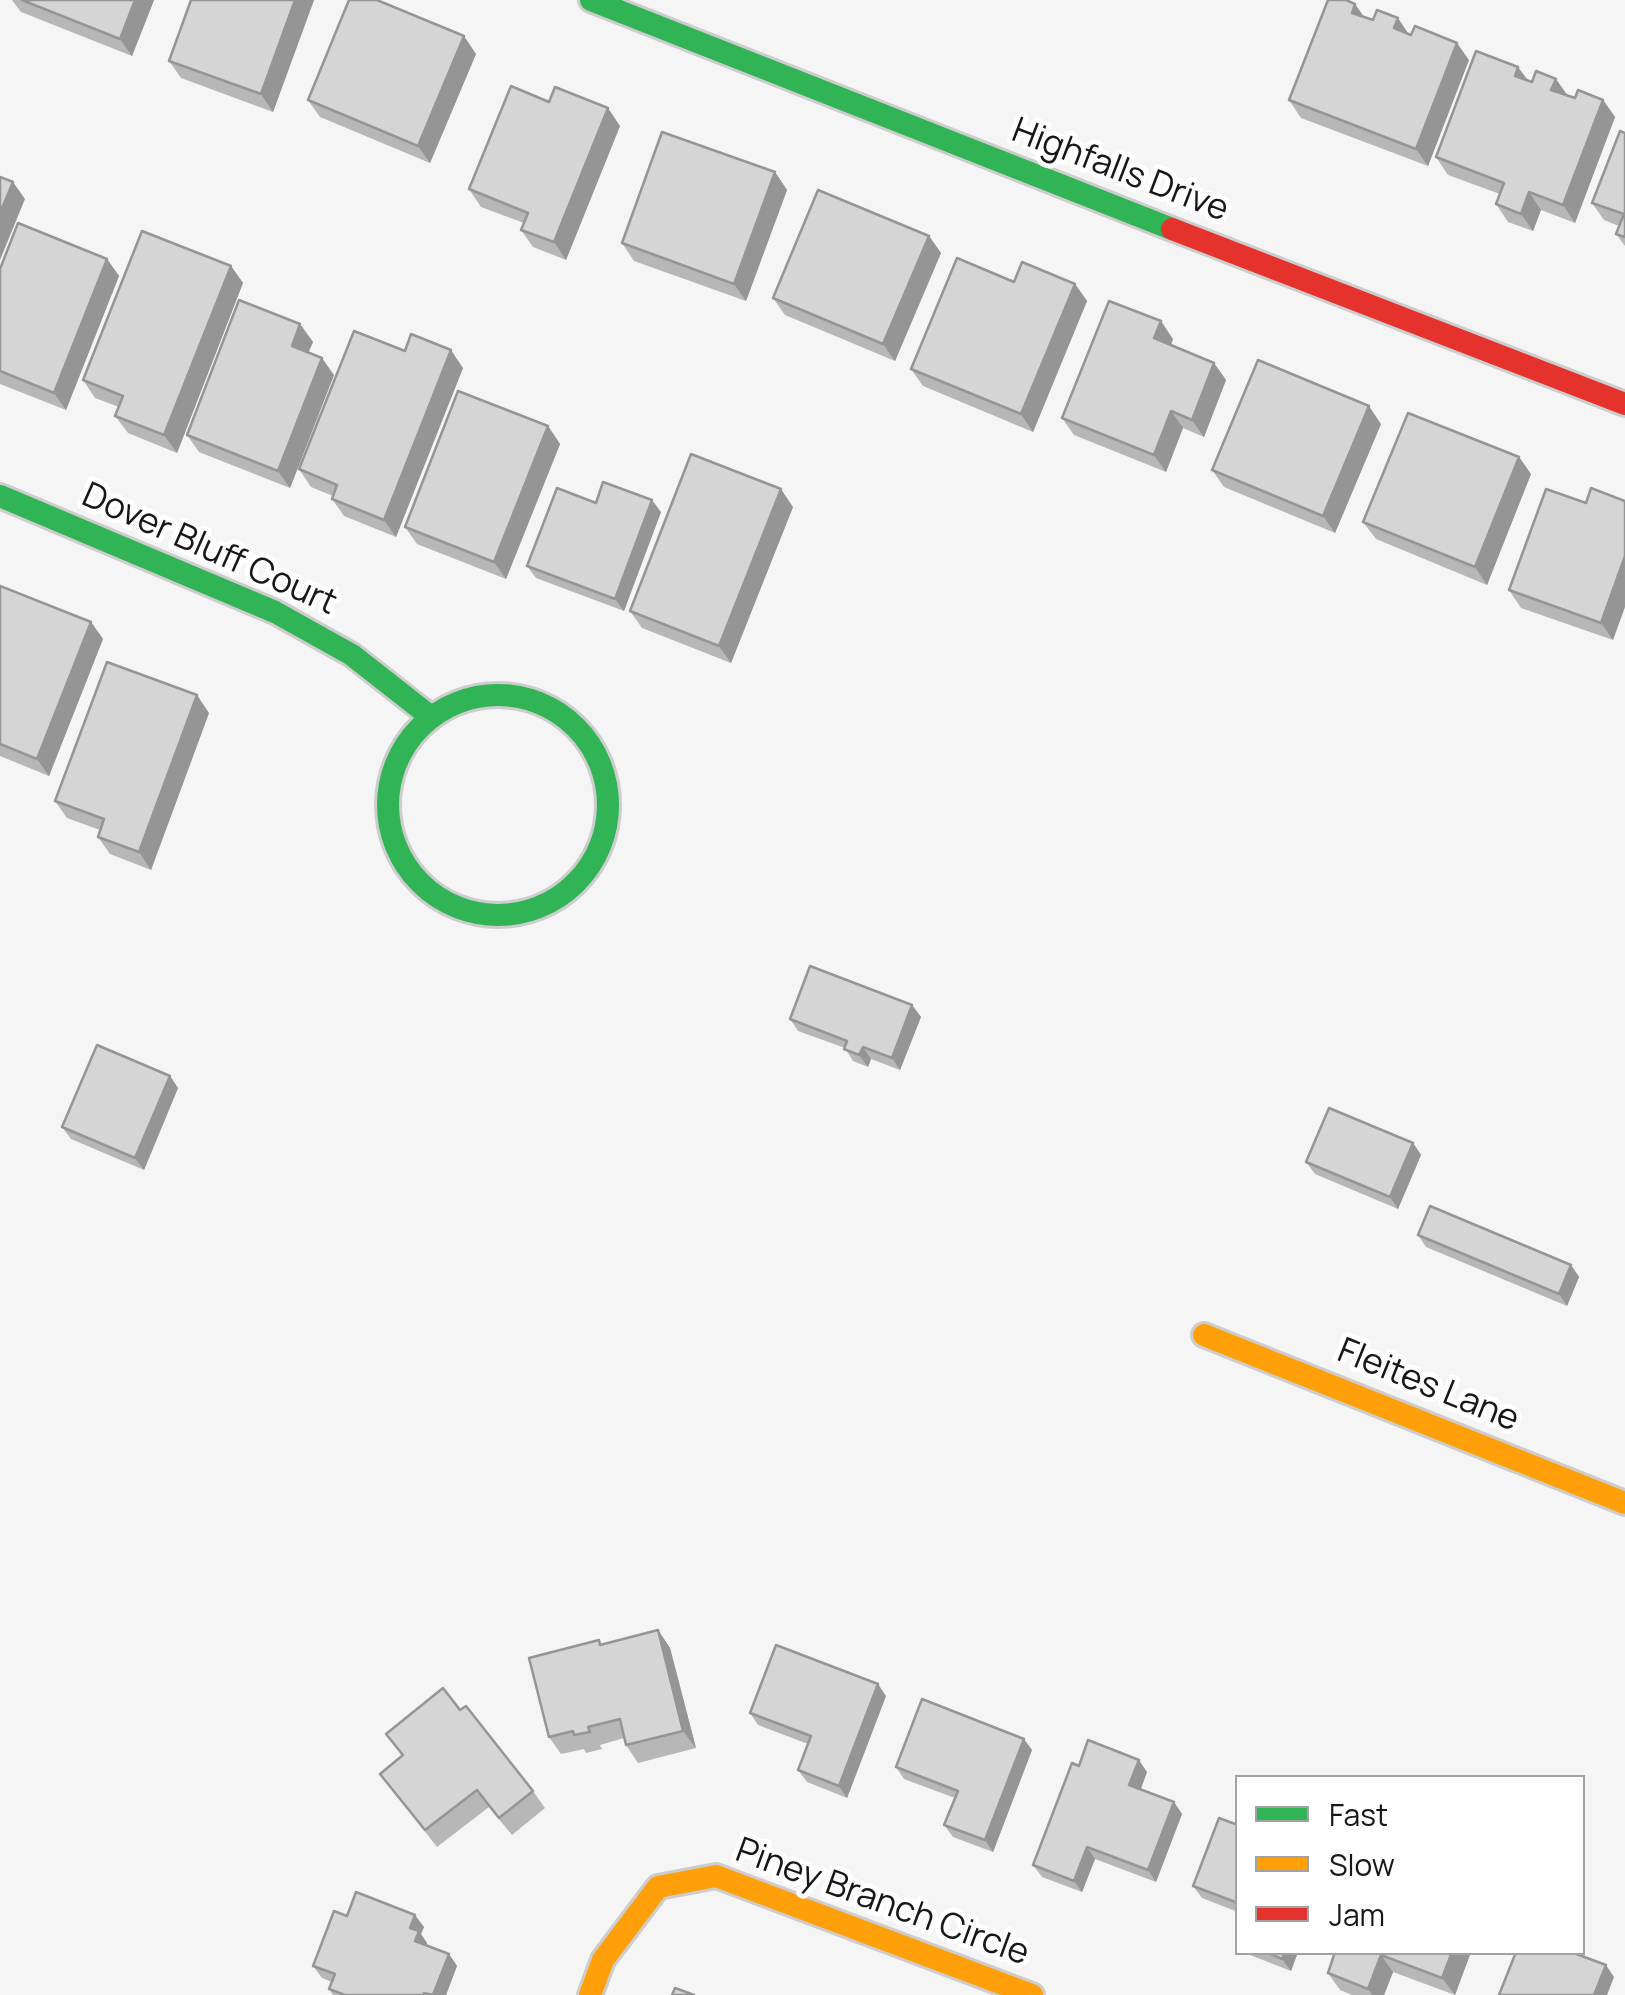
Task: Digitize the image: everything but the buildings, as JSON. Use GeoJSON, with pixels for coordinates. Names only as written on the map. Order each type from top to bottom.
{"type":"FeatureCollection","features":[{"type":"Feature","properties":{"kind":"street","name":"Highfalls Drive"},"geometry":{"type":"LineString","coordinates":[[598,2],[1625,404]]}},
{"type":"Feature","properties":{"kind":"street","name":"Dover Bluff Court"},"geometry":{"type":"LineString","coordinates":[[0,496],[275,612],[352,656],[430,717]]}},
{"type":"Feature","properties":{"kind":"street"},"geometry":{"type":"LineString","coordinates":[[497,694],[532,700],[564,716],[589,741],[605,774],[610,809],[603,844],[585,875],[559,898],[525,912],[488,915],[451,905],[420,884],[398,853],[388,816],[390,780],[404,744],[430,717],[462,700],[497,694]]}},
{"type":"Feature","properties":{"kind":"street","name":"Fleites Lane"},"geometry":{"type":"LineString","coordinates":[[1204,1335],[1625,1502]]}},
{"type":"Feature","properties":{"kind":"street","name":"Piney Branch Circle"},"geometry":{"type":"LineString","coordinates":[[590,1995],[604,1960],[658,1887],[716,1876],[1032,1995]]}},
{"type":"Feature","properties":{"kind":"traffic: fast"},"geometry":{"type":"LineString","coordinates":[[591,0],[1172,229]]}},
{"type":"Feature","properties":{"kind":"traffic: fast"},"geometry":{"type":"LineString","coordinates":[[0,496],[275,612],[352,655],[431,717]]}},
{"type":"Feature","properties":{"kind":"traffic: fast"},"geometry":{"type":"LineString","coordinates":[[498,695],[540,703],[576,727],[600,763],[608,805],[600,847],[576,883],[540,907],[498,915],[456,907],[420,883],[396,847],[388,805],[396,763],[420,727],[456,703],[498,695]]}},
{"type":"Feature","properties":{"kind":"traffic: slow"},"geometry":{"type":"LineString","coordinates":[[1204,1335],[1625,1503]]}},
{"type":"Feature","properties":{"kind":"traffic: slow"},"geometry":{"type":"LineString","coordinates":[[590,1995],[603,1960],[658,1887],[716,1876],[1032,1995]]}},
{"type":"Feature","properties":{"kind":"traffic: jam"},"geometry":{"type":"LineString","coordinates":[[1172,229],[1625,404]]}}]}
